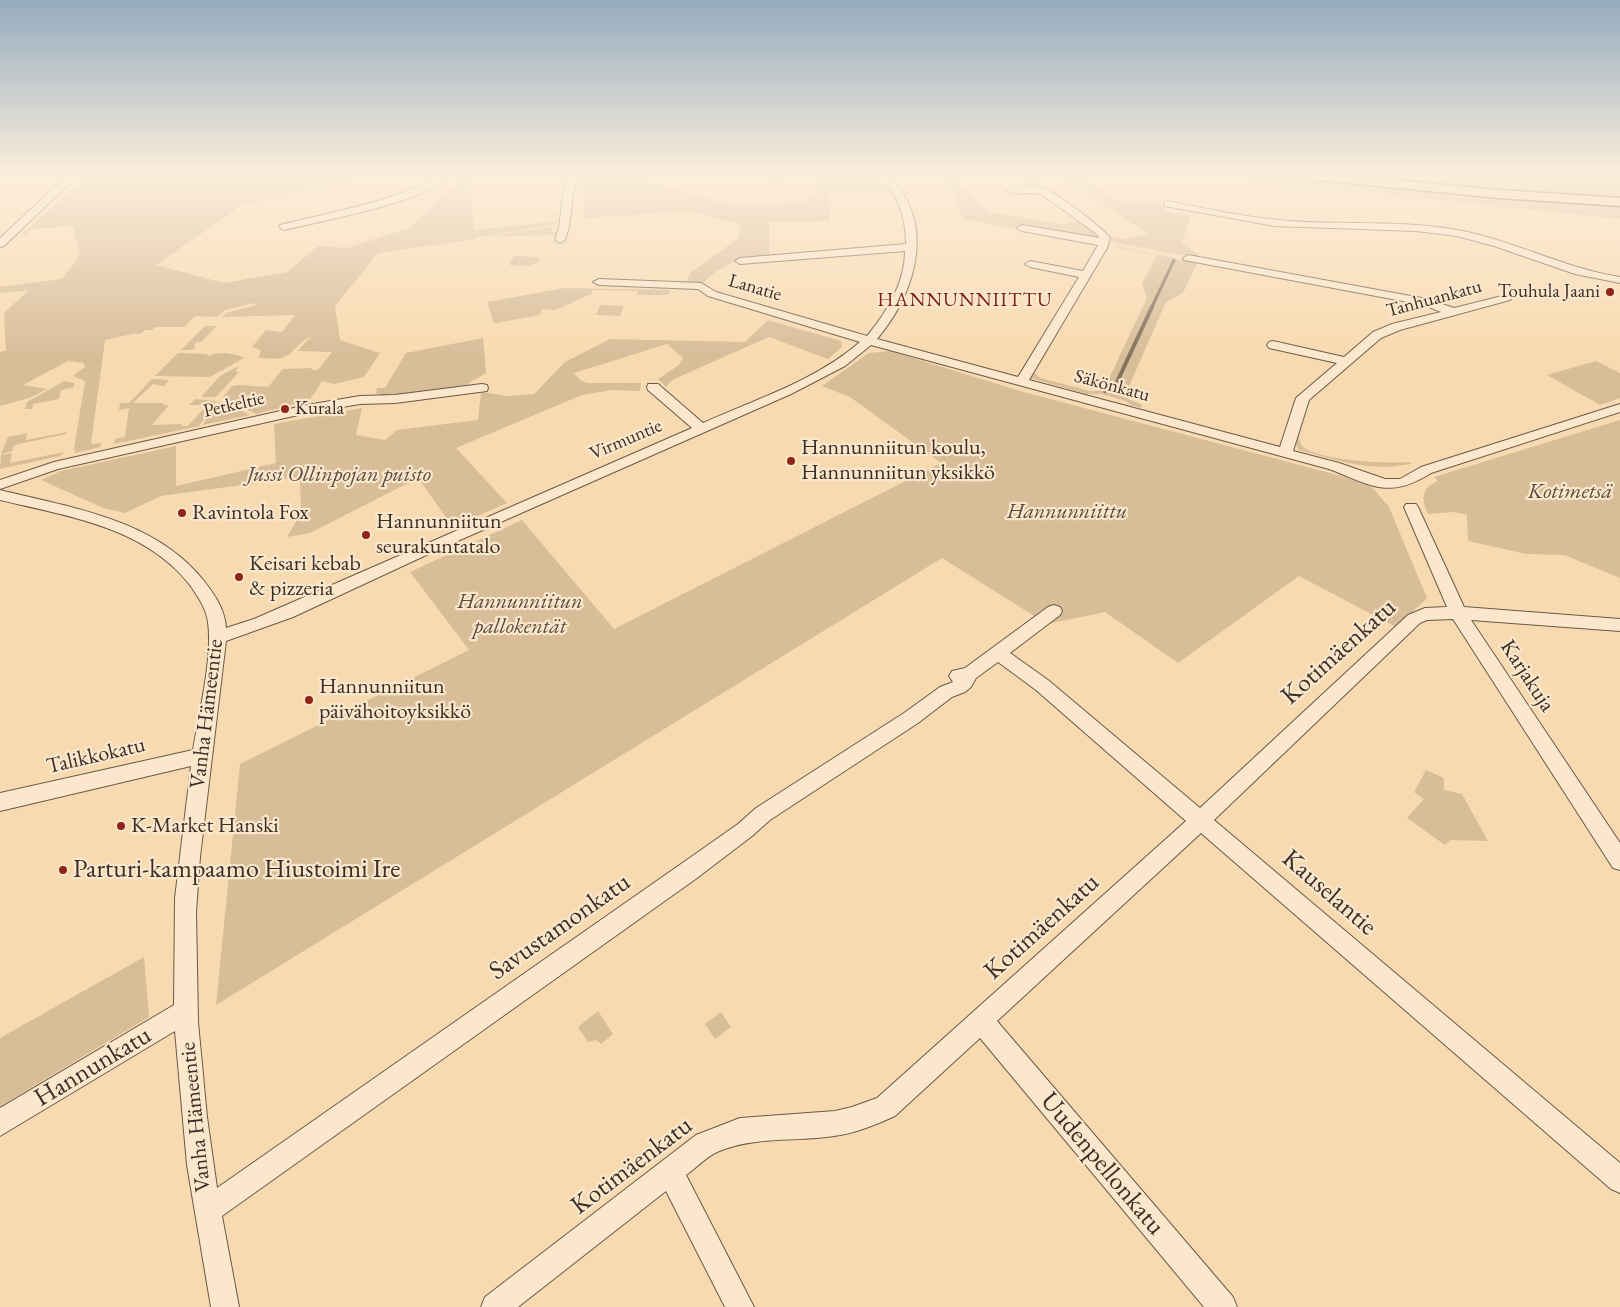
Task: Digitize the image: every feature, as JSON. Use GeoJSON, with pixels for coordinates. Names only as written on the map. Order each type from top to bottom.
{"type":"FeatureCollection","features":[{"type":"Feature","properties":{"kind":"street"},"geometry":{"type":"LineString","coordinates":[[0,244],[10,234]]}},
{"type":"Feature","properties":{"kind":"street"},"geometry":{"type":"LineString","coordinates":[[560,240],[562,234]]}},
{"type":"Feature","properties":{"kind":"street","name":"Virmuntie"},"geometry":{"type":"LineString","coordinates":[[217,637],[278,617],[422,550],[701,429],[828,370],[870,340],[887,319],[898,301],[906,280],[912,247],[910,234]]}},
{"type":"Feature","properties":{"kind":"street"},"geometry":{"type":"LineString","coordinates":[[1055,234],[1104,243]]}},
{"type":"Feature","properties":{"kind":"street"},"geometry":{"type":"LineString","coordinates":[[1021,382],[1104,243],[1105,238],[1101,234]]}},
{"type":"Feature","properties":{"kind":"street"},"geometry":{"type":"LineString","coordinates":[[1460,234],[1491,241],[1586,274],[1620,280]]}},
{"type":"Feature","properties":{"kind":"street"},"geometry":{"type":"LineString","coordinates":[[740,261],[912,247]]}},
{"type":"Feature","properties":{"kind":"street"},"geometry":{"type":"LineString","coordinates":[[1188,258],[1427,302],[1453,312]]}},
{"type":"Feature","properties":{"kind":"street"},"geometry":{"type":"LineString","coordinates":[[1030,264],[1085,274]]}},
{"type":"Feature","properties":{"kind":"street"},"geometry":{"type":"LineString","coordinates":[[1568,281],[1586,274]]}},
{"type":"Feature","properties":{"kind":"street","name":"Lanatie"},"geometry":{"type":"LineString","coordinates":[[599,282],[701,286],[712,294],[870,340]]}},
{"type":"Feature","properties":{"kind":"street","name":"Tanhuankatu"},"geometry":{"type":"LineString","coordinates":[[1285,454],[1303,398],[1383,332],[1506,298]]}},
{"type":"Feature","properties":{"kind":"street","name":"Säkönkatu"},"geometry":{"type":"LineString","coordinates":[[870,340],[1344,469],[1378,482],[1401,483],[1426,470]]}},
{"type":"Feature","properties":{"kind":"street"},"geometry":{"type":"LineString","coordinates":[[1273,345],[1346,361]]}},
{"type":"Feature","properties":{"kind":"street"},"geometry":{"type":"LineString","coordinates":[[653,386],[701,429]]}},
{"type":"Feature","properties":{"kind":"street","name":"Petkeltie"},"geometry":{"type":"LineString","coordinates":[[0,485],[54,466],[307,409],[360,400],[395,400],[482,388]]}},
{"type":"Feature","properties":{"kind":"street"},"geometry":{"type":"LineString","coordinates":[[1426,470],[1620,408]]}},
{"type":"Feature","properties":{"kind":"street","name":"Säkönkatu"},"geometry":{"type":"LineString","coordinates":[[1344,469],[1384,473],[1426,470]]}},
{"type":"Feature","properties":{"kind":"street","name":"Vanha Hämeentie"},"geometry":{"type":"LineString","coordinates":[[0,495],[125,528],[159,546],[188,571],[206,595],[216,617],[217,637],[191,846],[185,925],[186,1011],[189,1065],[207,1210],[225,1307]]}},
{"type":"Feature","properties":{"kind":"street","name":"Karjakuja"},"geometry":{"type":"LineString","coordinates":[[1411,507],[1458,613],[1620,861]]}},
{"type":"Feature","properties":{"kind":"street","name":"Savustamonkatu"},"geometry":{"type":"LineString","coordinates":[[207,1210],[238,1190],[733,839],[763,814],[911,718],[946,692],[959,687],[965,682],[970,673],[998,653],[1012,640],[1054,611]]}},
{"type":"Feature","properties":{"kind":"street","name":"Kotimäenkatu"},"geometry":{"type":"LineString","coordinates":[[494,1307],[705,1144],[743,1130],[784,1126],[829,1126],[874,1114],[886,1107],[1201,820],[1414,619],[1425,614],[1458,613],[1620,625]]}},
{"type":"Feature","properties":{"kind":"street","name":"Kauselantie"},"geometry":{"type":"LineString","coordinates":[[998,653],[1042,684],[1620,1180]]}},
{"type":"Feature","properties":{"kind":"street","name":"Talikkokatu"},"geometry":{"type":"LineString","coordinates":[[0,802],[202,756]]}},
{"type":"Feature","properties":{"kind":"street","name":"Hannunkatu"},"geometry":{"type":"LineString","coordinates":[[0,1123],[186,1011]]}},
{"type":"Feature","properties":{"kind":"street","name":"Uudenpellonkatu"},"geometry":{"type":"LineString","coordinates":[[981,1021],[1223,1307]]}},
{"type":"Feature","properties":{"kind":"street"},"geometry":{"type":"LineString","coordinates":[[670,1171],[740,1307]]}},
{"type":"Feature","properties":{"kind":"green space"},"geometry":{"type":"Polygon","coordinates":[[[75,234],[200,234],[156,265],[224,283],[287,272],[318,246],[347,248],[390,234],[498,234],[378,253],[335,306],[340,340],[380,353],[364,377],[334,384],[322,381],[309,400],[305,402],[281,406],[280,408],[256,414],[223,397],[232,386],[268,387],[283,369],[319,369],[332,352],[298,351],[308,339],[311,339],[310,337],[291,353],[281,358],[259,358],[261,350],[252,347],[266,330],[282,332],[295,315],[222,317],[226,313],[256,305],[254,303],[225,310],[217,317],[195,316],[184,327],[155,327],[152,330],[145,330],[141,334],[105,340],[91,444],[101,443],[101,447],[75,453],[74,449],[85,381],[73,376],[86,366],[83,365],[84,363],[68,361],[23,385],[47,389],[29,398],[0,406],[0,352],[6,351],[4,313],[29,290],[0,293],[0,287],[62,279],[77,260],[80,251],[75,234]]]}},
{"type":"Feature","properties":{"kind":"green space"},"geometry":{"type":"Polygon","coordinates":[[[507,234],[557,234],[556,235],[495,236],[507,234]]]}},
{"type":"Feature","properties":{"kind":"green space"},"geometry":{"type":"Polygon","coordinates":[[[739,234],[769,234],[769,253],[771,256],[736,259],[712,275],[704,283],[687,282],[690,273],[739,238],[739,234]]]}},
{"type":"Feature","properties":{"kind":"green space"},"geometry":{"type":"Polygon","coordinates":[[[1067,234],[1099,234],[1101,240],[1067,234]]]}},
{"type":"Feature","properties":{"kind":"green space"},"geometry":{"type":"Polygon","coordinates":[[[1148,234],[1185,234],[1182,243],[1199,255],[1198,258],[1111,242],[1111,237],[1125,239],[1148,234]]]}},
{"type":"Feature","properties":{"kind":"green space"},"geometry":{"type":"Polygon","coordinates":[[[1116,246],[1197,263],[1183,293],[1166,302],[1126,393],[1128,399],[1142,405],[1141,408],[1131,405],[1126,401],[1101,394],[1087,394],[1030,378],[1033,371],[1040,378],[1090,391],[1098,391],[1105,387],[1147,298],[1142,284],[1157,255],[1114,247],[1116,246]]]}},
{"type":"Feature","properties":{"kind":"green space"},"geometry":{"type":"Polygon","coordinates":[[[514,256],[539,257],[538,263],[527,266],[509,265],[514,256]]]}},
{"type":"Feature","properties":{"kind":"green space"},"geometry":{"type":"Polygon","coordinates":[[[565,288],[670,290],[668,295],[637,295],[638,291],[593,290],[591,294],[555,310],[542,309],[540,315],[497,323],[494,323],[487,302],[565,288]]]}},
{"type":"Feature","properties":{"kind":"green space"},"geometry":{"type":"Polygon","coordinates":[[[600,305],[624,306],[620,316],[596,315],[600,305]]]}},
{"type":"Feature","properties":{"kind":"green space","name":"Jussi Ollinpojan puisto"},"geometry":{"type":"Polygon","coordinates":[[[768,320],[841,341],[842,347],[828,359],[769,337],[683,375],[671,381],[666,387],[658,379],[679,365],[683,358],[667,344],[574,373],[580,380],[588,383],[641,383],[640,391],[612,390],[582,395],[456,448],[507,503],[453,527],[418,478],[310,533],[287,537],[301,513],[300,477],[161,496],[125,513],[103,508],[41,480],[61,471],[176,446],[176,486],[276,463],[274,424],[362,408],[356,435],[385,440],[397,430],[478,420],[481,392],[507,396],[534,394],[565,362],[610,339],[745,342],[768,320]]]}},
{"type":"Feature","properties":{"kind":"green space"},"geometry":{"type":"Polygon","coordinates":[[[205,326],[217,326],[201,342],[197,342],[193,346],[196,346],[193,350],[181,350],[205,326]]]}},
{"type":"Feature","properties":{"kind":"green space"},"geometry":{"type":"Polygon","coordinates":[[[483,338],[486,373],[464,386],[392,396],[376,393],[377,388],[385,388],[406,353],[483,338]]]}},
{"type":"Feature","properties":{"kind":"green space","name":"Hannunniittu"},"geometry":{"type":"Polygon","coordinates":[[[890,351],[1020,391],[1356,480],[1372,487],[1389,507],[1427,598],[1396,627],[1299,576],[1178,663],[1105,612],[1047,624],[942,558],[216,1005],[240,764],[469,650],[410,572],[522,520],[614,629],[941,463],[850,397],[822,386],[869,353],[890,351]]]}},
{"type":"Feature","properties":{"kind":"green space"},"geometry":{"type":"Polygon","coordinates":[[[178,353],[208,354],[207,357],[225,353],[244,358],[210,377],[155,376],[178,353]]]}},
{"type":"Feature","properties":{"kind":"green space"},"geometry":{"type":"Polygon","coordinates":[[[1596,361],[1620,373],[1620,398],[1600,405],[1547,375],[1596,361]]]}},
{"type":"Feature","properties":{"kind":"green space"},"geometry":{"type":"Polygon","coordinates":[[[239,367],[235,371],[239,372],[216,397],[201,397],[220,376],[239,367]]]}},
{"type":"Feature","properties":{"kind":"green space"},"geometry":{"type":"Polygon","coordinates":[[[152,379],[169,380],[164,386],[153,384],[133,403],[164,403],[163,405],[169,405],[152,425],[182,424],[181,426],[188,426],[207,405],[189,405],[195,399],[217,401],[199,426],[114,444],[115,439],[125,437],[129,408],[119,410],[120,403],[129,403],[152,379]]]}},
{"type":"Feature","properties":{"kind":"green space"},"geometry":{"type":"Polygon","coordinates":[[[64,381],[74,383],[74,387],[61,390],[59,399],[33,404],[32,409],[25,409],[27,402],[64,381]]]}},
{"type":"Feature","properties":{"kind":"green space"},"geometry":{"type":"Polygon","coordinates":[[[220,401],[222,401],[250,415],[202,425],[220,401]]]}},
{"type":"Feature","properties":{"kind":"green space","name":"Kotimetsä"},"geometry":{"type":"Polygon","coordinates":[[[1620,420],[1620,578],[1564,555],[1526,554],[1468,541],[1467,515],[1454,512],[1428,514],[1424,503],[1424,494],[1428,487],[1438,481],[1434,477],[1620,420]]]}},
{"type":"Feature","properties":{"kind":"green space"},"geometry":{"type":"Polygon","coordinates":[[[67,432],[66,434],[14,445],[12,451],[1,454],[8,437],[27,433],[26,440],[67,432]]]}},
{"type":"Feature","properties":{"kind":"green space"},"geometry":{"type":"Polygon","coordinates":[[[1299,436],[1302,446],[1323,455],[1354,460],[1410,462],[1411,464],[1388,467],[1365,466],[1339,461],[1299,450],[1296,445],[1299,436]]]}},
{"type":"Feature","properties":{"kind":"green space"},"geometry":{"type":"Polygon","coordinates":[[[64,452],[60,456],[0,469],[1,455],[12,453],[10,463],[64,452]]]}},
{"type":"Feature","properties":{"kind":"green space"},"geometry":{"type":"Polygon","coordinates":[[[1426,770],[1444,778],[1444,790],[1462,794],[1488,841],[1450,840],[1445,845],[1407,818],[1424,799],[1414,792],[1426,770]]]}},
{"type":"Feature","properties":{"kind":"green space"},"geometry":{"type":"Polygon","coordinates":[[[144,957],[149,1017],[0,1106],[0,1038],[144,957]]]}},
{"type":"Feature","properties":{"kind":"green space"},"geometry":{"type":"Polygon","coordinates":[[[598,1011],[613,1034],[601,1044],[596,1040],[588,1042],[578,1027],[598,1011]]]}},
{"type":"Feature","properties":{"kind":"green space"},"geometry":{"type":"Polygon","coordinates":[[[721,1012],[731,1027],[715,1039],[705,1024],[721,1012]]]}},
{"type":"Feature","properties":{"kind":"waterway"},"geometry":{"type":"LineString","coordinates":[[1151,309],[1174,260]]}},
{"type":"Feature","properties":{"kind":"waterway"},"geometry":{"type":"LineString","coordinates":[[1105,391],[1117,382],[1152,307]]}},
{"type":"Feature","properties":{"kind":"place","name":"Touhula Jaani"},"geometry":{"type":"Point","coordinates":[1610,292]}},
{"type":"Feature","properties":{"kind":"place","name":"Kurala"},"geometry":{"type":"Point","coordinates":[285,409]}},
{"type":"Feature","properties":{"kind":"place","name":"Hannunniitun koulu, Hannunniitun yksikkö"},"geometry":{"type":"Point","coordinates":[791,461]}},
{"type":"Feature","properties":{"kind":"place","name":"Ravintola Fox"},"geometry":{"type":"Point","coordinates":[182,513]}},
{"type":"Feature","properties":{"kind":"place","name":"Hannunniitun seurakuntatalo"},"geometry":{"type":"Point","coordinates":[366,535]}},
{"type":"Feature","properties":{"kind":"place","name":"Keisari kebab & pizzeria"},"geometry":{"type":"Point","coordinates":[239,577]}},
{"type":"Feature","properties":{"kind":"place","name":"Hannunniitun päivähoitoyksikkö"},"geometry":{"type":"Point","coordinates":[309,700]}},
{"type":"Feature","properties":{"kind":"place","name":"K-Market Hanski"},"geometry":{"type":"Point","coordinates":[121,826]}},
{"type":"Feature","properties":{"kind":"place","name":"Parturi-kampaamo Hiustoimi Ire"},"geometry":{"type":"Point","coordinates":[63,870]}},
{"type":"Feature","properties":{"kind":"district","name":"HANNUNNIITTU"},"geometry":{"type":"Point","coordinates":[965,301]}},
{"type":"Feature","properties":{"kind":"park label","name":"Hannunniitun pallokentät"},"geometry":{"type":"Point","coordinates":[520,614]}}]}
